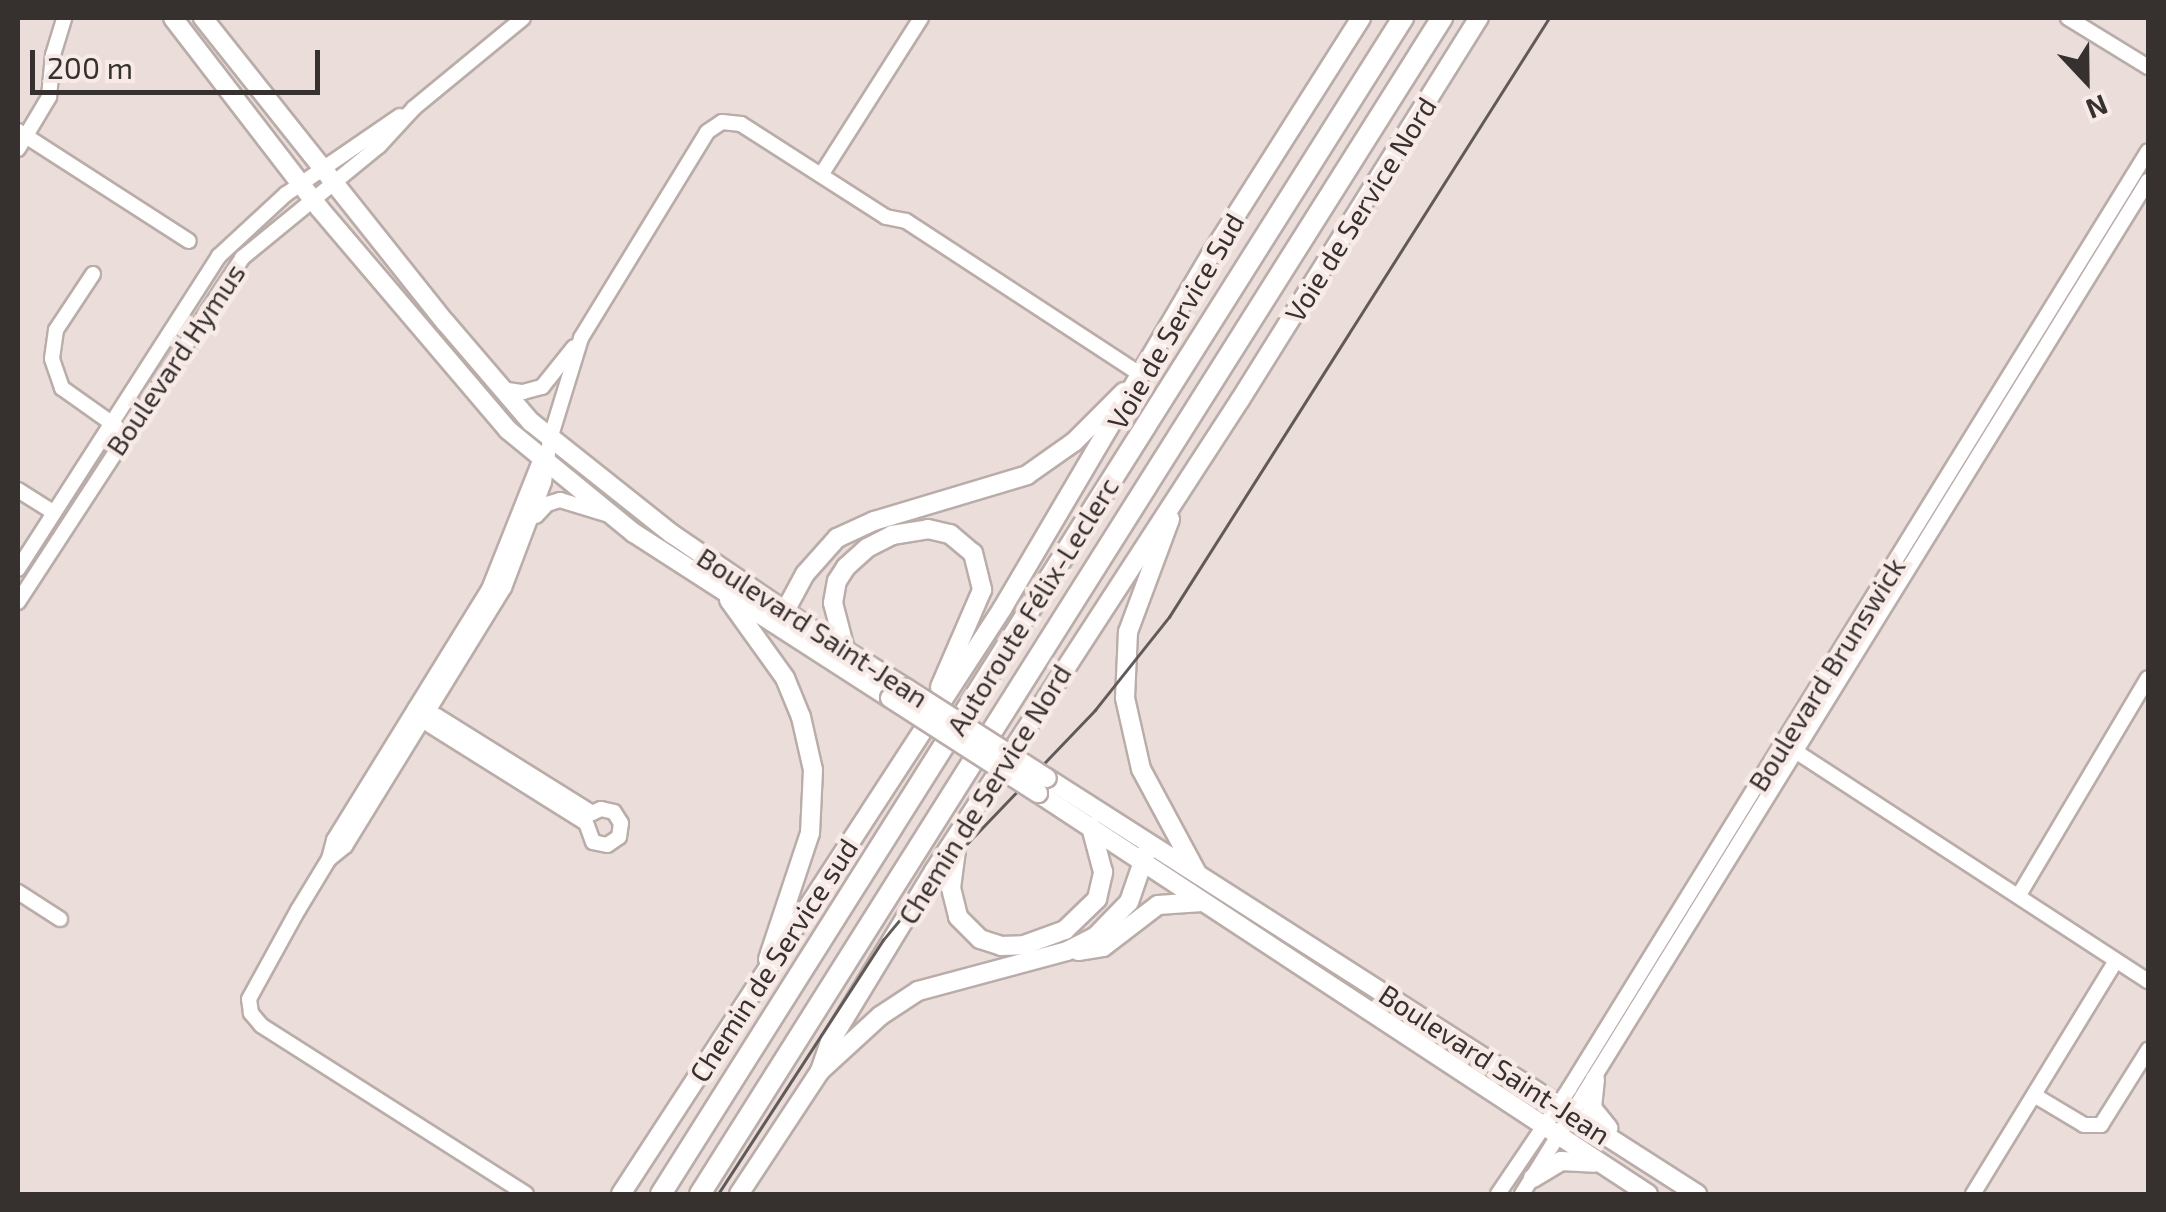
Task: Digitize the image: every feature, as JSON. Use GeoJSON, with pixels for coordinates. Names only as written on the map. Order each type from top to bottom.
{"type":"FeatureCollection","features":[{"type":"Feature","properties":{"kind":"highway","name":"Autoroute Félix-Leclerc"},"geometry":{"type":"LineString","coordinates":[[660,1194],[1404,18]]}},
{"type":"Feature","properties":{"kind":"highway","name":"Autoroute Félix-Leclerc"},"geometry":{"type":"LineString","coordinates":[[700,1194],[1442,18]]}},
{"type":"Feature","properties":{"kind":"main road","name":"Boulevard Saint-Jean"},"geometry":{"type":"LineString","coordinates":[[173,18],[455,372],[544,462],[609,514],[785,631],[895,691],[1146,852],[1202,902],[1648,1194]]}},
{"type":"Feature","properties":{"kind":"main road","name":"Boulevard Saint-Jean"},"geometry":{"type":"LineString","coordinates":[[203,18],[500,389],[550,439],[630,504],[846,649],[895,691]]}},
{"type":"Feature","properties":{"kind":"main road","name":"Voie de Service Sud"},"geometry":{"type":"LineString","coordinates":[[925,724],[1019,582],[1140,374],[1360,18]]}},
{"type":"Feature","properties":{"kind":"main road","name":"Voie de Service Nord"},"geometry":{"type":"LineString","coordinates":[[1240,400],[1480,18]]}},
{"type":"Feature","properties":{"kind":"main road"},"geometry":{"type":"LineString","coordinates":[[785,631],[785,611],[812,564],[837,538],[874,521],[1038,469],[1085,432],[1140,374]]}},
{"type":"Feature","properties":{"kind":"main road","name":"Chemin de Service Nord"},"geometry":{"type":"LineString","coordinates":[[739,1194],[820,1071],[830,1042],[959,832],[1240,400]]}},
{"type":"Feature","properties":{"kind":"main road"},"geometry":{"type":"LineString","coordinates":[[1179,495],[1133,614],[1124,680],[1141,769],[1197,874]]}},
{"type":"Feature","properties":{"kind":"main road"},"geometry":{"type":"LineString","coordinates":[[846,649],[834,616],[833,594],[840,574],[852,560],[884,538],[910,530],[936,530],[963,542],[980,569],[981,598],[925,724]]}},
{"type":"Feature","properties":{"kind":"main road"},"geometry":{"type":"LineString","coordinates":[[723,591],[785,678],[801,716],[813,770],[810,833],[764,970]]}},
{"type":"Feature","properties":{"kind":"main road","name":"Chemin de Service sud"},"geometry":{"type":"LineString","coordinates":[[622,1194],[925,724]]}},
{"type":"Feature","properties":{"kind":"main road","name":"Boulevard Saint-Jean"},"geometry":{"type":"LineString","coordinates":[[1043,786],[1091,827],[1197,874],[1697,1194]]}},
{"type":"Feature","properties":{"kind":"main road"},"geometry":{"type":"LineString","coordinates":[[959,832],[951,870],[954,908],[964,926],[980,939],[1013,946],[1054,936],[1092,907],[1103,872],[1091,827]]}},
{"type":"Feature","properties":{"kind":"main road"},"geometry":{"type":"LineString","coordinates":[[1068,952],[1096,936],[1123,911],[1146,852]]}},
{"type":"Feature","properties":{"kind":"main road"},"geometry":{"type":"LineString","coordinates":[[820,1071],[880,1016],[918,992],[1068,952],[1103,947],[1158,905],[1202,902]]}},
{"type":"Feature","properties":{"kind":"main road"},"geometry":{"type":"LineString","coordinates":[[1595,1080],[1594,1112],[1642,1159]]}},
{"type":"Feature","properties":{"kind":"main road"},"geometry":{"type":"LineString","coordinates":[[1533,1178],[1561,1161],[1600,1164]]}},
{"type":"Feature","properties":{"kind":"street","name":"Boulevard Hymus"},"geometry":{"type":"LineString","coordinates":[[18,602],[234,267],[371,132],[414,108],[522,18]]}},
{"type":"Feature","properties":{"kind":"street"},"geometry":{"type":"LineString","coordinates":[[821,175],[921,18]]}},
{"type":"Feature","properties":{"kind":"street"},"geometry":{"type":"LineString","coordinates":[[2068,18],[2148,67]]}},
{"type":"Feature","properties":{"kind":"street"},"geometry":{"type":"LineString","coordinates":[[59,19],[49,97],[20,139],[190,241]]}},
{"type":"Feature","properties":{"kind":"street"},"geometry":{"type":"LineString","coordinates":[[500,389],[523,392],[542,387],[581,338],[714,125],[741,124],[888,218],[906,221],[1140,374]]}},
{"type":"Feature","properties":{"kind":"street","name":"Boulevard Brunswick"},"geometry":{"type":"LineString","coordinates":[[1565,1110],[1595,1080],[1789,748],[2148,151]]}},
{"type":"Feature","properties":{"kind":"street","name":"Boulevard Brunswick"},"geometry":{"type":"LineString","coordinates":[[1498,1194],[1551,1132],[2148,181]]}},
{"type":"Feature","properties":{"kind":"street","name":"Boulevard Hymus"},"geometry":{"type":"LineString","coordinates":[[18,569],[219,256],[257,218],[308,191]]}},
{"type":"Feature","properties":{"kind":"street"},"geometry":{"type":"LineString","coordinates":[[92,274],[56,330],[52,359],[62,388],[126,433]]}},
{"type":"Feature","properties":{"kind":"street"},"geometry":{"type":"LineString","coordinates":[[526,1194],[300,1051],[251,1013],[248,999],[330,859],[345,846],[504,588],[532,520],[550,439],[581,338]]}},
{"type":"Feature","properties":{"kind":"street"},"geometry":{"type":"LineString","coordinates":[[423,714],[489,589],[544,462]]}},
{"type":"Feature","properties":{"kind":"street"},"geometry":{"type":"LineString","coordinates":[[18,490],[54,512]]}},
{"type":"Feature","properties":{"kind":"street"},"geometry":{"type":"LineString","coordinates":[[532,520],[556,500],[609,514]]}},
{"type":"Feature","properties":{"kind":"street"},"geometry":{"type":"LineString","coordinates":[[2019,895],[2148,682]]}},
{"type":"Feature","properties":{"kind":"street"},"geometry":{"type":"LineString","coordinates":[[423,714],[589,818]]}},
{"type":"Feature","properties":{"kind":"street"},"geometry":{"type":"LineString","coordinates":[[1789,748],[2148,981]]}},
{"type":"Feature","properties":{"kind":"street"},"geometry":{"type":"LineString","coordinates":[[18,892],[60,919]]}},
{"type":"Feature","properties":{"kind":"street"},"geometry":{"type":"LineString","coordinates":[[1973,1194],[2116,961]]}},
{"type":"Feature","properties":{"kind":"street"},"geometry":{"type":"LineString","coordinates":[[2034,1095],[2084,1125],[2100,1124],[2148,1050]]}},
{"type":"Feature","properties":{"kind":"street","name":"Boulevard Brunswick"},"geometry":{"type":"LineString","coordinates":[[1522,1194],[1533,1178],[1551,1132]]}},
{"type":"Feature","properties":{"kind":"tram line"},"geometry":{"type":"LineString","coordinates":[[718,1194],[883,940],[936,876],[1095,710],[1169,617],[1549,18]]}}]}
